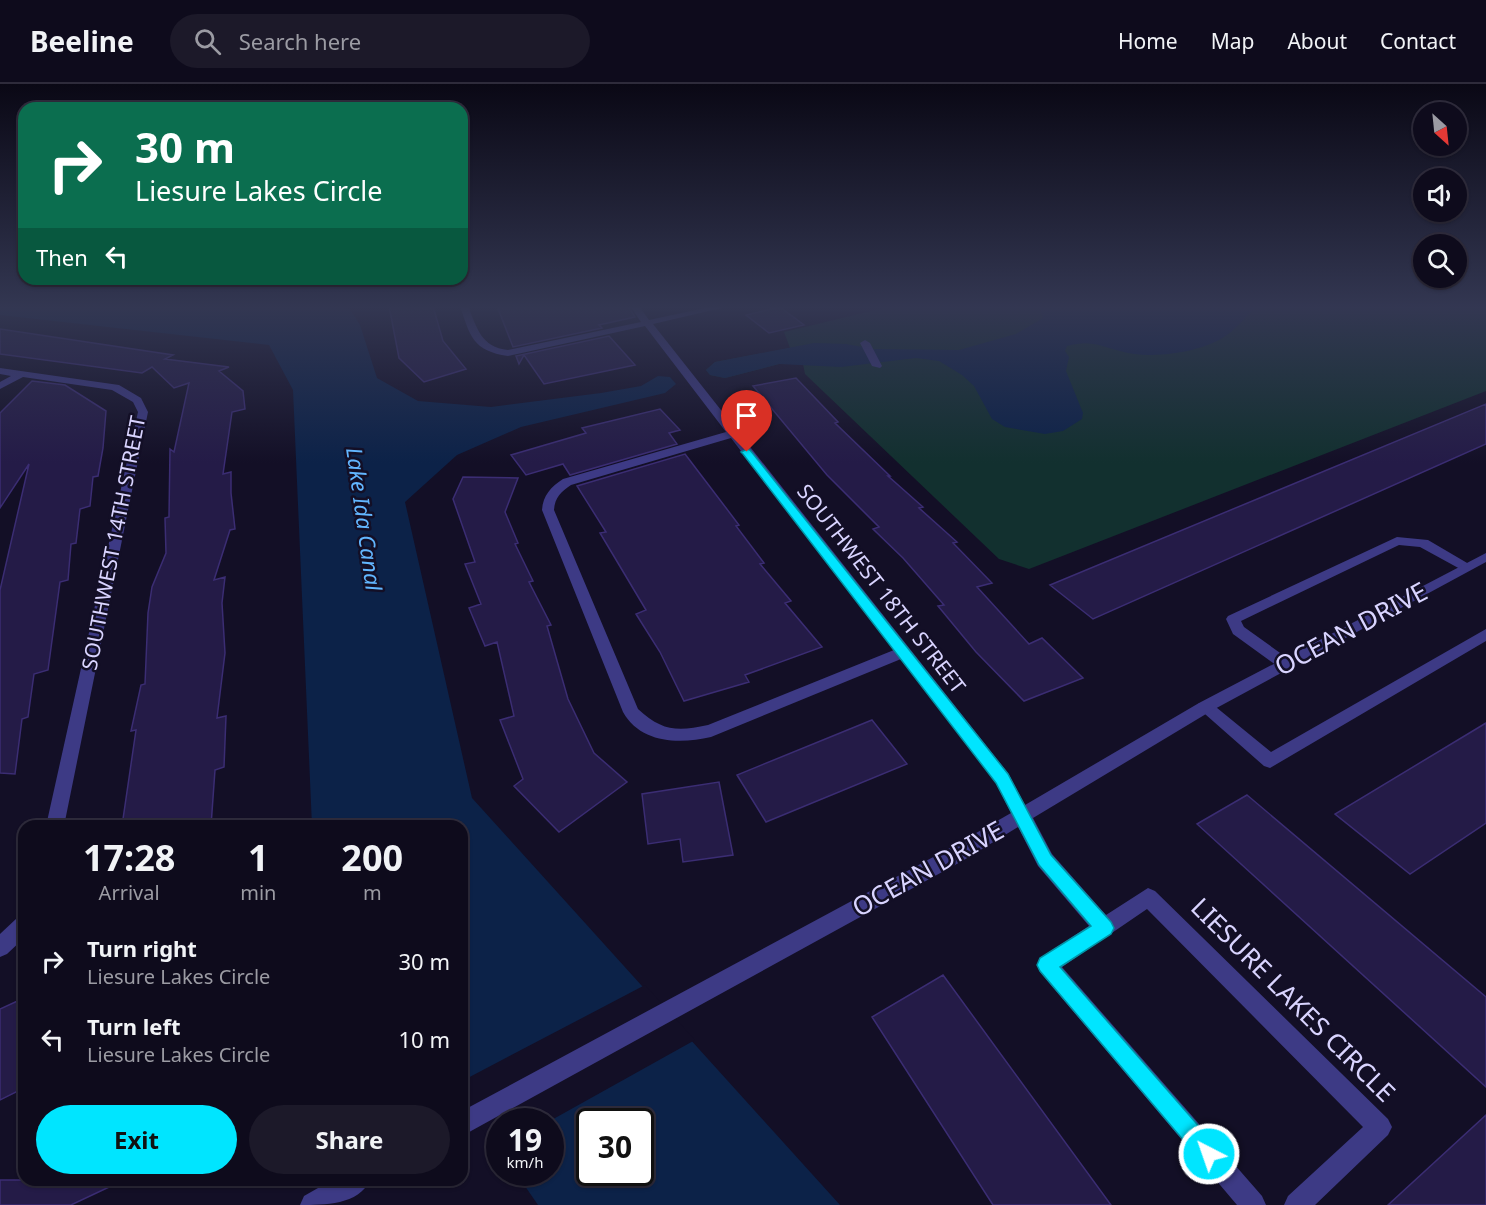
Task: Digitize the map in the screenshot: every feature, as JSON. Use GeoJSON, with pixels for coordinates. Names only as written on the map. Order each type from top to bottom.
{"type":"FeatureCollection","features":[{"type":"Feature","properties":{"kind":"street","name":"SOUTHWEST 18TH STREET"},"geometry":{"type":"LineString","coordinates":[[674,358],[1002,778],[1022,817]]}},
{"type":"Feature","properties":{"kind":"street"},"geometry":{"type":"LineString","coordinates":[[873,358],[877,366]]}},
{"type":"Feature","properties":{"kind":"street","name":"SOUTHWEST 14TH STREET"},"geometry":{"type":"LineString","coordinates":[[0,371],[115,387],[132,395],[141,405],[143,412],[56,820]]}},
{"type":"Feature","properties":{"kind":"street"},"geometry":{"type":"LineString","coordinates":[[0,386],[21,374]]}},
{"type":"Feature","properties":{"kind":"street"},"geometry":{"type":"LineString","coordinates":[[732,434],[567,482],[555,490],[548,499],[548,510],[631,712],[645,726],[665,735],[688,736],[711,731],[904,652]]}},
{"type":"Feature","properties":{"kind":"street"},"geometry":{"type":"LineString","coordinates":[[1285,664],[1238,630],[1233,619],[1396,541],[1423,543],[1467,567]]}},
{"type":"Feature","properties":{"kind":"street","name":"OCEAN DRIVE"},"geometry":{"type":"LineString","coordinates":[[468,1121],[957,854],[1205,707],[1486,557]]}},
{"type":"Feature","properties":{"kind":"street"},"geometry":{"type":"LineString","coordinates":[[1205,707],[1270,760],[1486,634]]}},
{"type":"Feature","properties":{"kind":"street"},"geometry":{"type":"LineString","coordinates":[[1022,817],[1045,860],[1104,928]]}},
{"type":"Feature","properties":{"kind":"street","name":"LIESURE LAKES CIRCLE"},"geometry":{"type":"LineString","coordinates":[[1253,1205],[1047,965],[1148,897],[1380,1126],[1298,1205]]}},
{"type":"Feature","properties":{"kind":"street"},"geometry":{"type":"LineString","coordinates":[[0,948],[18,931]]}},
{"type":"Feature","properties":{"kind":"street"},"geometry":{"type":"LineString","coordinates":[[313,1205],[347,1186]]}},
{"type":"Feature","properties":{"kind":"green space"},"geometry":{"type":"Polygon","coordinates":[[[735,358],[1486,358],[1486,391],[1029,569],[999,559],[805,374],[803,364],[779,364],[725,378],[710,375],[706,370],[715,362],[735,358]]]}},
{"type":"Feature","properties":{"kind":"water","name":"Lake Ida Canal"},"geometry":{"type":"Polygon","coordinates":[[[276,358],[371,358],[377,378],[418,401],[491,407],[601,393],[641,386],[658,376],[670,377],[676,384],[665,393],[521,427],[457,455],[405,502],[472,798],[840,1205],[538,1205],[525,1186],[564,1186],[564,1108],[486,1108],[486,1112],[468,1099],[468,820],[312,820],[293,390],[276,358]]]}},
{"type":"Feature","properties":{"kind":"water"},"geometry":{"type":"Polygon","coordinates":[[[734,358],[913,358],[841,367],[779,364],[725,378],[710,375],[706,370],[715,362],[734,358]]]}},
{"type":"Feature","properties":{"kind":"water"},"geometry":{"type":"Polygon","coordinates":[[[918,358],[1069,358],[1066,371],[1083,413],[1082,419],[1063,431],[1045,434],[1005,427],[992,419],[974,386],[962,375],[939,361],[918,358]]]}},
{"type":"Feature","properties":{"kind":"pier"},"geometry":{"type":"Polygon","coordinates":[[[645,985],[695,1040],[564,1113],[564,1108],[486,1108],[486,1135],[468,1109],[468,1078],[645,985]]]}},
{"type":"Feature","properties":{"kind":"building"},"geometry":{"type":"Polygon","coordinates":[[[32,358],[166,358],[229,367],[219,371],[243,391],[245,409],[232,412],[223,474],[231,472],[235,529],[230,530],[214,580],[225,577],[222,603],[225,653],[217,718],[226,716],[224,767],[215,770],[211,820],[123,820],[136,730],[131,731],[141,685],[145,684],[148,613],[152,587],[166,553],[165,518],[169,517],[170,449],[174,452],[189,383],[174,388],[152,367],[142,373],[32,358]]]}},
{"type":"Feature","properties":{"kind":"building"},"geometry":{"type":"Polygon","coordinates":[[[399,358],[457,358],[466,369],[424,382],[399,358]]]}},
{"type":"Feature","properties":{"kind":"building"},"geometry":{"type":"Polygon","coordinates":[[[526,358],[629,358],[635,365],[544,384],[526,358]]]}},
{"type":"Feature","properties":{"kind":"building"},"geometry":{"type":"Polygon","coordinates":[[[796,378],[838,422],[835,423],[923,507],[919,508],[957,542],[953,543],[992,583],[977,587],[1029,644],[1042,638],[1083,678],[1024,701],[976,652],[938,606],[944,605],[903,558],[873,529],[879,527],[827,475],[753,386],[796,378]]]}},
{"type":"Feature","properties":{"kind":"building"},"geometry":{"type":"Polygon","coordinates":[[[32,381],[65,385],[106,411],[98,476],[93,477],[90,506],[80,509],[76,543],[71,544],[68,580],[60,582],[48,670],[34,674],[28,717],[22,719],[15,774],[0,773],[0,590],[29,464],[0,508],[0,413],[32,381]]]}},
{"type":"Feature","properties":{"kind":"building"},"geometry":{"type":"Polygon","coordinates":[[[1486,404],[1486,444],[1093,619],[1050,585],[1486,404]]]}},
{"type":"Feature","properties":{"kind":"building"},"geometry":{"type":"Polygon","coordinates":[[[660,409],[680,430],[669,433],[677,444],[570,475],[563,464],[526,475],[511,455],[586,433],[582,428],[660,409]]]}},
{"type":"Feature","properties":{"kind":"building"},"geometry":{"type":"Polygon","coordinates":[[[685,454],[739,525],[736,526],[764,563],[760,564],[791,601],[785,603],[822,647],[745,675],[749,682],[684,701],[660,652],[636,614],[646,610],[600,533],[606,532],[577,486],[685,454]]]}},
{"type":"Feature","properties":{"kind":"building"},"geometry":{"type":"Polygon","coordinates":[[[463,477],[518,478],[505,512],[518,543],[515,544],[533,581],[529,582],[551,625],[547,626],[568,699],[594,753],[627,782],[559,832],[514,786],[523,779],[500,720],[514,716],[497,642],[485,646],[469,608],[481,604],[465,564],[475,562],[453,499],[463,477]]]}},
{"type":"Feature","properties":{"kind":"building"},"geometry":{"type":"Polygon","coordinates":[[[872,720],[907,764],[766,822],[737,775],[872,720]]]}},
{"type":"Feature","properties":{"kind":"building"},"geometry":{"type":"Polygon","coordinates":[[[1486,723],[1486,823],[1410,874],[1335,814],[1486,723]]]}},
{"type":"Feature","properties":{"kind":"building"},"geometry":{"type":"Polygon","coordinates":[[[719,782],[733,855],[683,862],[680,839],[648,844],[642,794],[719,782]]]}},
{"type":"Feature","properties":{"kind":"building"},"geometry":{"type":"Polygon","coordinates":[[[1247,795],[1486,997],[1486,1087],[1197,824],[1247,795]]]}},
{"type":"Feature","properties":{"kind":"building"},"geometry":{"type":"Polygon","coordinates":[[[943,975],[1111,1205],[993,1205],[872,1017],[943,975]]]}},
{"type":"Feature","properties":{"kind":"building"},"geometry":{"type":"Polygon","coordinates":[[[18,1001],[18,1091],[0,1100],[0,1009],[18,1001]]]}},
{"type":"Feature","properties":{"kind":"building"},"geometry":{"type":"Polygon","coordinates":[[[1486,1115],[1486,1205],[1388,1205],[1486,1115]]]}},
{"type":"Feature","properties":{"kind":"building"},"geometry":{"type":"Polygon","coordinates":[[[0,1180],[18,1180],[18,1186],[111,1186],[71,1205],[0,1205],[0,1180]]]}},
{"type":"Feature","properties":{"kind":"route"},"geometry":{"type":"LineString","coordinates":[[747,452],[1002,778],[1045,860],[1104,928],[1047,965],[1209,1154]]}}]}
